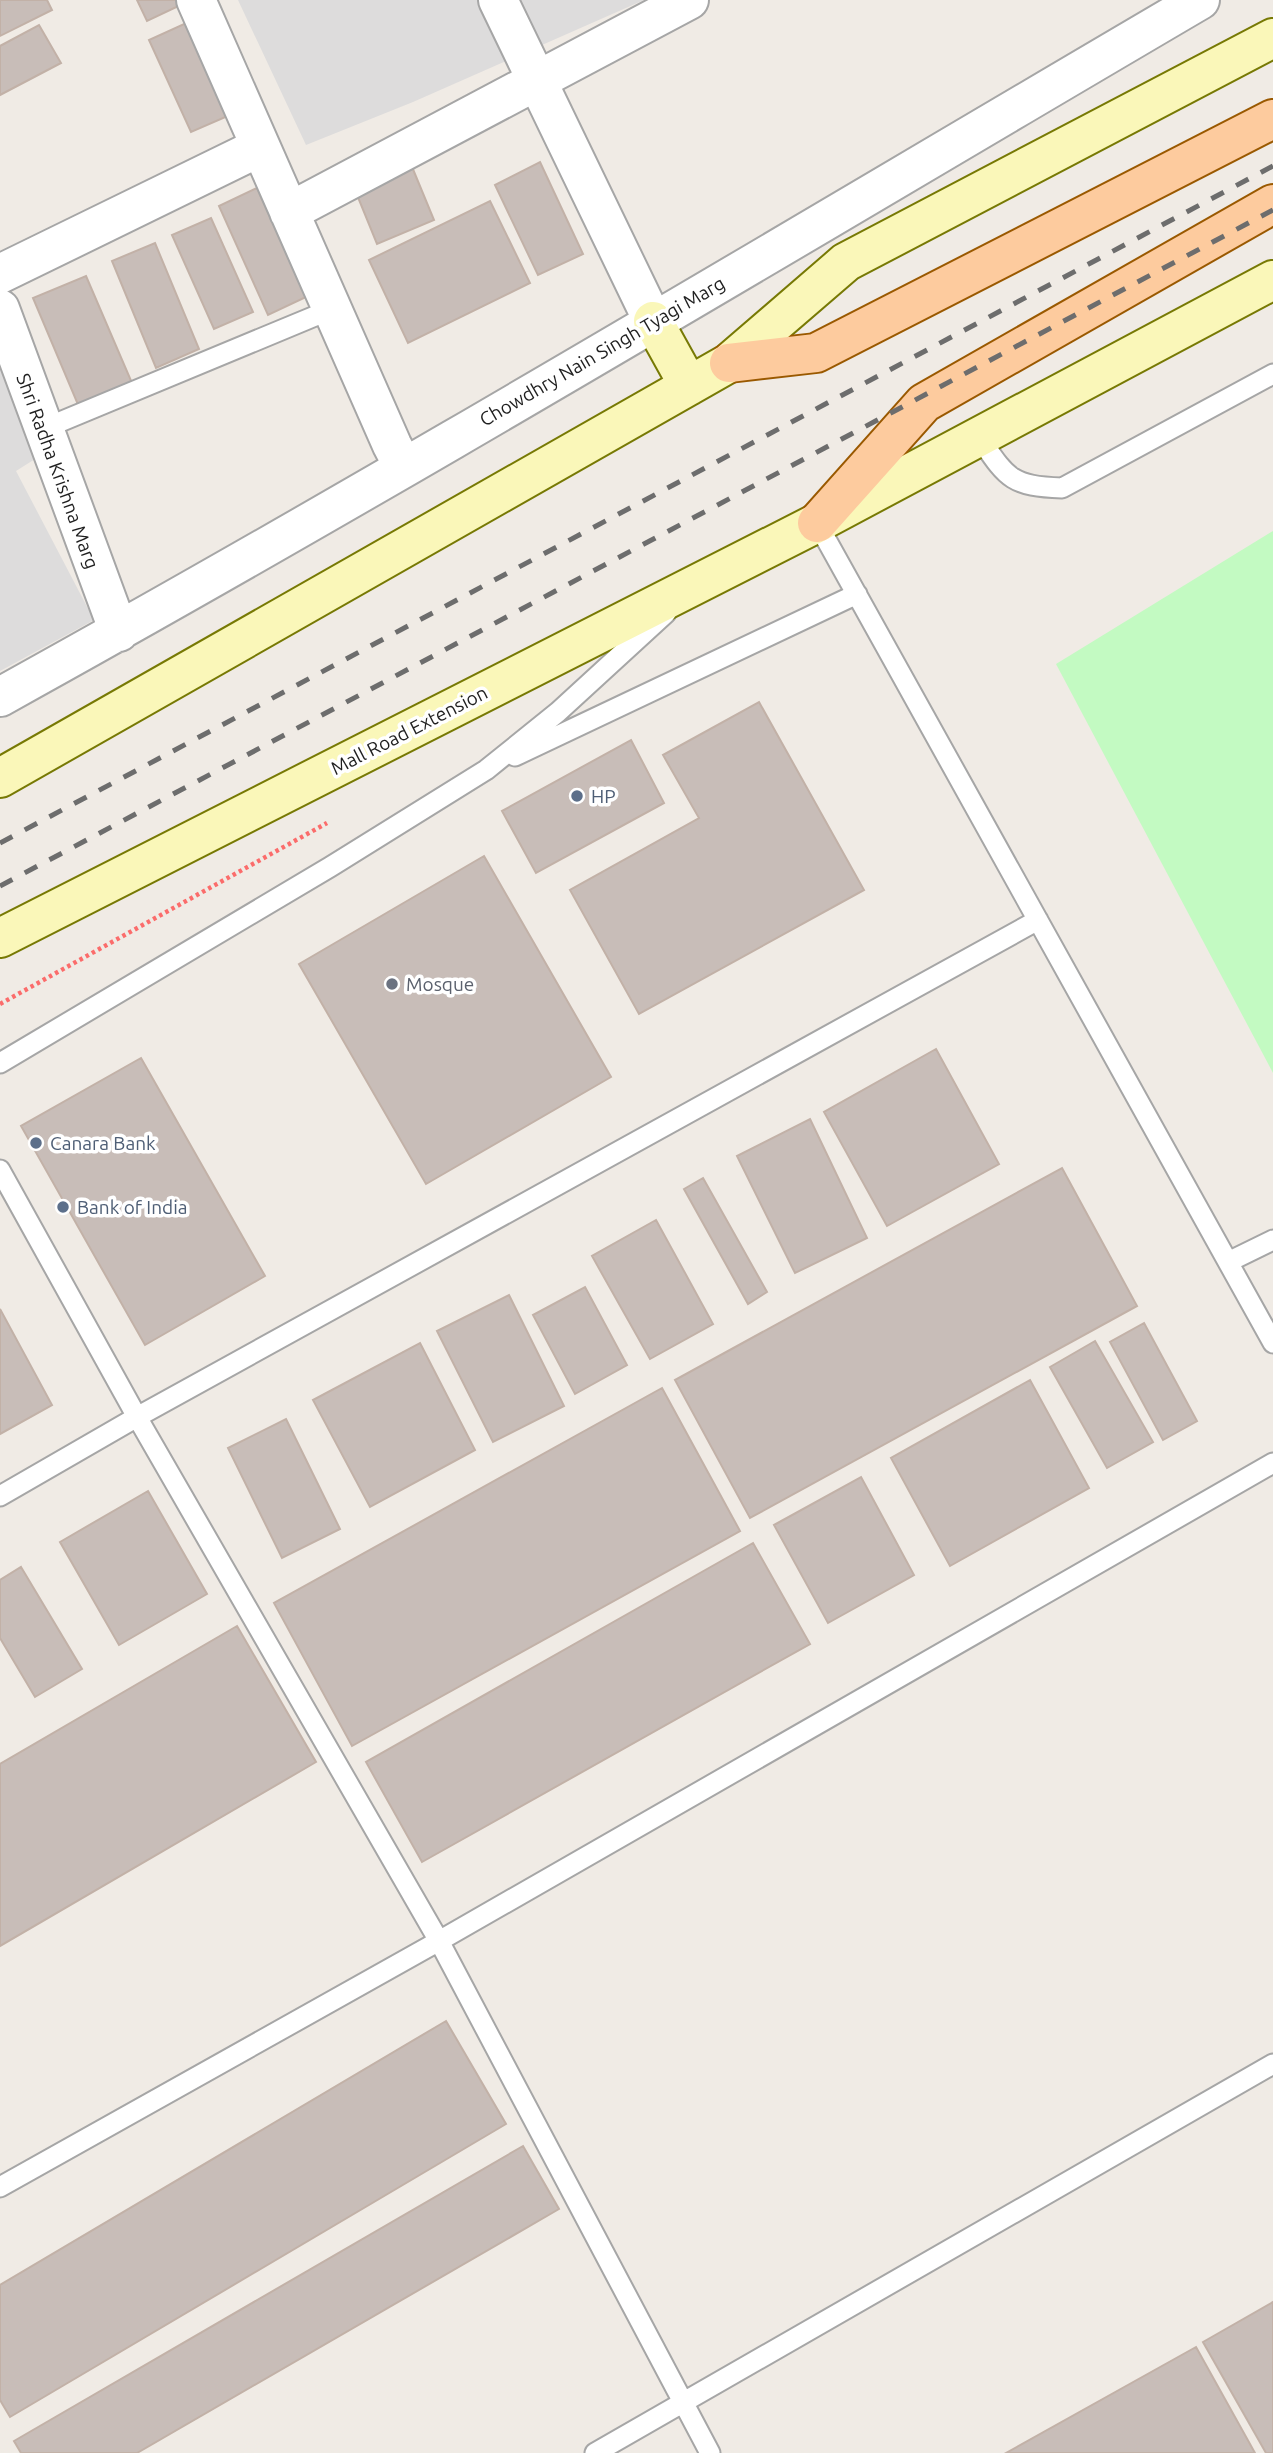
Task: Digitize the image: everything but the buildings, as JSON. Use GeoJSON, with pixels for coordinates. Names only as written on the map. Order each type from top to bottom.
{"type":"FeatureCollection","features":[{"type":"Feature","properties":{"kind":"main road"},"geometry":{"type":"LineString","coordinates":[[0,778],[729,363],[846,262],[1273,38]]}},
{"type":"Feature","properties":{"kind":"main road"},"geometry":{"type":"LineString","coordinates":[[729,363],[816,353],[1273,118]]}},
{"type":"Feature","properties":{"kind":"main road"},"geometry":{"type":"LineString","coordinates":[[817,523],[924,403],[1273,204]]}},
{"type":"Feature","properties":{"kind":"main road","name":"Mall Road Extension"},"geometry":{"type":"LineString","coordinates":[[0,937],[817,523],[1273,280]]}},
{"type":"Feature","properties":{"kind":"main road"},"geometry":{"type":"LineString","coordinates":[[653,321],[689,386]]}},
{"type":"Feature","properties":{"kind":"street"},"geometry":{"type":"LineString","coordinates":[[196,0],[404,468]]}},
{"type":"Feature","properties":{"kind":"street"},"geometry":{"type":"LineString","coordinates":[[498,0],[653,321]]}},
{"type":"Feature","properties":{"kind":"street"},"geometry":{"type":"LineString","coordinates":[[289,212],[689,0]]}},
{"type":"Feature","properties":{"kind":"street","name":"Chowdhry Nain Singh Tyagi Marg"},"geometry":{"type":"LineString","coordinates":[[0,697],[119,632],[404,468],[1200,0]]}},
{"type":"Feature","properties":{"kind":"street"},"geometry":{"type":"LineString","coordinates":[[0,274],[260,147]]}},
{"type":"Feature","properties":{"kind":"street","name":"Shri Radha Krishna Marg"},"geometry":{"type":"LineString","coordinates":[[0,309],[119,632]]}},
{"type":"Feature","properties":{"kind":"lane"},"geometry":{"type":"LineString","coordinates":[[43,429],[332,309]]}},
{"type":"Feature","properties":{"kind":"lane"},"geometry":{"type":"LineString","coordinates":[[979,437],[1003,473],[1031,487],[1062,488],[1273,374]]}},
{"type":"Feature","properties":{"kind":"lane"},"geometry":{"type":"LineString","coordinates":[[817,523],[1273,1343]]}},
{"type":"Feature","properties":{"kind":"lane"},"geometry":{"type":"LineString","coordinates":[[486,770],[558,712],[698,584]]}},
{"type":"Feature","properties":{"kind":"lane"},"geometry":{"type":"LineString","coordinates":[[0,1063],[330,867],[486,770],[857,594]]}},
{"type":"Feature","properties":{"kind":"lane"},"geometry":{"type":"LineString","coordinates":[[0,1496],[136,1417],[1038,920]]}},
{"type":"Feature","properties":{"kind":"lane"},"geometry":{"type":"LineString","coordinates":[[0,1170],[136,1417],[439,1941],[710,2453]]}},
{"type":"Feature","properties":{"kind":"lane"},"geometry":{"type":"LineString","coordinates":[[1228,1262],[1273,1240]]}},
{"type":"Feature","properties":{"kind":"lane"},"geometry":{"type":"LineString","coordinates":[[0,2187],[439,1941],[1273,1463]]}},
{"type":"Feature","properties":{"kind":"lane"},"geometry":{"type":"LineString","coordinates":[[595,2453],[1273,2064]]}},
{"type":"Feature","properties":{"kind":"shaded area"},"geometry":{"type":"Polygon","coordinates":[[[238,0],[644,0],[413,102],[306,145],[238,0]]]}},
{"type":"Feature","properties":{"kind":"shaded area"},"geometry":{"type":"Polygon","coordinates":[[[0,362],[43,454],[16,471],[94,620],[0,671],[0,362]]]}},
{"type":"Feature","properties":{"kind":"green space"},"geometry":{"type":"Polygon","coordinates":[[[1273,531],[1273,1073],[1056,664],[1273,531]]]}},
{"type":"Feature","properties":{"kind":"railway"},"geometry":{"type":"LineString","coordinates":[[0,843],[1273,166]]}},
{"type":"Feature","properties":{"kind":"railway"},"geometry":{"type":"LineString","coordinates":[[0,886],[1273,210]]}},
{"type":"Feature","properties":{"kind":"place","name":"HP"},"geometry":{"type":"Point","coordinates":[577,796]}},
{"type":"Feature","properties":{"kind":"place","name":"Mosque"},"geometry":{"type":"Point","coordinates":[392,984]}},
{"type":"Feature","properties":{"kind":"place","name":"Canara Bank"},"geometry":{"type":"Point","coordinates":[36,1143]}},
{"type":"Feature","properties":{"kind":"place","name":"Bank of India"},"geometry":{"type":"Point","coordinates":[63,1207]}}]}
